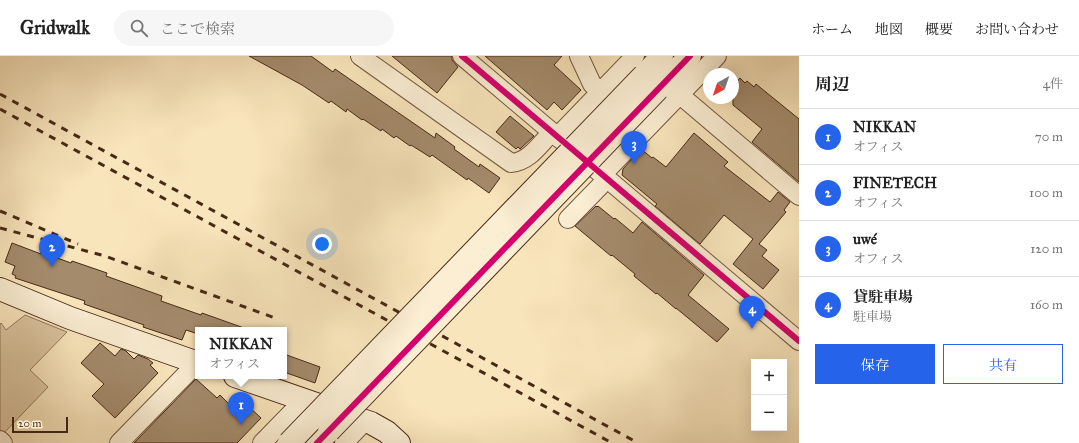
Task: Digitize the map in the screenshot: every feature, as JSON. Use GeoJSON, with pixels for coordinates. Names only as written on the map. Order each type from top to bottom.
{"type":"FeatureCollection","features":[{"type":"Feature","properties":{"kind":"street"},"geometry":{"type":"LineString","coordinates":[[360,56],[511,163],[519,163],[526,158],[601,92],[690,56]]}},
{"type":"Feature","properties":{"kind":"street"},"geometry":{"type":"LineString","coordinates":[[463,56],[799,341]]}},
{"type":"Feature","properties":{"kind":"street"},"geometry":{"type":"LineString","coordinates":[[579,56],[592,84],[601,92]]}},
{"type":"Feature","properties":{"kind":"street"},"geometry":{"type":"LineString","coordinates":[[289,443],[662,56]]}},
{"type":"Feature","properties":{"kind":"street"},"geometry":{"type":"LineString","coordinates":[[568,220],[604,177],[717,56]]}},
{"type":"Feature","properties":{"kind":"street"},"geometry":{"type":"LineString","coordinates":[[317,443],[646,73]]}},
{"type":"Feature","properties":{"kind":"street"},"geometry":{"type":"LineString","coordinates":[[680,95],[799,196]]}},
{"type":"Feature","properties":{"kind":"street"},"geometry":{"type":"LineString","coordinates":[[0,290],[83,323],[195,362]]}},
{"type":"Feature","properties":{"kind":"street"},"geometry":{"type":"LineString","coordinates":[[119,443],[195,365]]}},
{"type":"Feature","properties":{"kind":"street"},"geometry":{"type":"LineString","coordinates":[[244,379],[365,421],[387,432],[399,443]]}},
{"type":"Feature","properties":{"kind":"street"},"geometry":{"type":"LineString","coordinates":[[262,443],[304,400]]}},
{"type":"Feature","properties":{"kind":"street"},"geometry":{"type":"LineString","coordinates":[[344,443],[365,421]]}},
{"type":"Feature","properties":{"kind":"street"},"geometry":{"type":"LineString","coordinates":[[0,440],[4,443]]}},
{"type":"Feature","properties":{"kind":"shaded area"},"geometry":{"type":"Polygon","coordinates":[[[25,315],[67,332],[30,370],[48,387],[2,435],[0,433],[0,324],[1,323],[6,330],[25,315]]]}},
{"type":"Feature","properties":{"kind":"building"},"geometry":{"type":"Polygon","coordinates":[[[249,56],[311,56],[333,72],[335,69],[435,138],[436,133],[455,147],[454,149],[479,167],[480,164],[500,178],[489,193],[468,178],[467,180],[432,155],[430,157],[396,136],[394,138],[382,129],[381,131],[347,109],[346,112],[331,101],[329,103],[302,85],[249,56]]]}},
{"type":"Feature","properties":{"kind":"building"},"geometry":{"type":"Polygon","coordinates":[[[392,56],[452,56],[452,60],[458,67],[437,93],[392,56]]]}},
{"type":"Feature","properties":{"kind":"building"},"geometry":{"type":"Polygon","coordinates":[[[485,56],[562,56],[554,65],[581,90],[562,110],[554,102],[547,110],[485,56]]]}},
{"type":"Feature","properties":{"kind":"building"},"geometry":{"type":"Polygon","coordinates":[[[740,78],[745,83],[747,81],[754,87],[756,84],[799,119],[799,182],[752,142],[762,129],[733,105],[739,104],[740,78]]]}},
{"type":"Feature","properties":{"kind":"building"},"geometry":{"type":"Polygon","coordinates":[[[510,116],[534,136],[520,149],[518,147],[516,149],[496,132],[510,116]]]}},
{"type":"Feature","properties":{"kind":"building"},"geometry":{"type":"Polygon","coordinates":[[[694,133],[728,162],[724,166],[770,202],[778,192],[790,202],[784,210],[786,212],[759,244],[767,250],[762,256],[779,270],[763,289],[733,264],[753,239],[724,215],[700,244],[655,206],[657,204],[622,175],[623,169],[641,149],[666,167],[694,133]]]}},
{"type":"Feature","properties":{"kind":"building"},"geometry":{"type":"Polygon","coordinates":[[[596,206],[614,219],[615,218],[633,233],[642,222],[704,275],[688,295],[729,329],[717,342],[657,293],[656,294],[634,276],[635,274],[575,226],[596,206]]]}},
{"type":"Feature","properties":{"kind":"building"},"geometry":{"type":"Polygon","coordinates":[[[12,243],[41,254],[41,252],[71,263],[72,261],[107,273],[106,276],[162,296],[161,301],[201,315],[202,313],[241,327],[195,327],[195,333],[186,330],[182,340],[143,327],[144,325],[84,304],[85,301],[15,278],[16,276],[12,274],[15,266],[5,262],[12,243]]]}},
{"type":"Feature","properties":{"kind":"building"},"geometry":{"type":"Polygon","coordinates":[[[100,343],[115,356],[121,349],[126,351],[134,359],[138,355],[148,359],[153,363],[150,365],[158,373],[115,418],[92,396],[104,384],[81,363],[100,343]]]}},
{"type":"Feature","properties":{"kind":"building"},"geometry":{"type":"Polygon","coordinates":[[[287,355],[320,367],[315,383],[287,373],[287,355]]]}},
{"type":"Feature","properties":{"kind":"building"},"geometry":{"type":"Polygon","coordinates":[[[196,379],[217,398],[220,395],[239,414],[247,405],[261,418],[237,443],[134,443],[196,379]]]}},
{"type":"Feature","properties":{"kind":"railway"},"geometry":{"type":"LineString","coordinates":[[0,94],[638,443]]}},
{"type":"Feature","properties":{"kind":"railway"},"geometry":{"type":"LineString","coordinates":[[0,109],[612,443]]}},
{"type":"Feature","properties":{"kind":"railway"},"geometry":{"type":"LineString","coordinates":[[0,211],[78,244]]}},
{"type":"Feature","properties":{"kind":"railway"},"geometry":{"type":"LineString","coordinates":[[0,228],[105,256],[275,318]]}},
{"type":"Feature","properties":{"kind":"cycle path"},"geometry":{"type":"LineString","coordinates":[[462,56],[799,341]]}},
{"type":"Feature","properties":{"kind":"cycle path"},"geometry":{"type":"LineString","coordinates":[[317,443],[690,56]]}},
{"type":"Feature","properties":{"kind":"place","name":"uwé"},"geometry":{"type":"Point","coordinates":[634,164]}},
{"type":"Feature","properties":{"kind":"place","name":"FINETECH"},"geometry":{"type":"Point","coordinates":[52,267]}},
{"type":"Feature","properties":{"kind":"place","name":"貸駐車場"},"geometry":{"type":"Point","coordinates":[752,329]}},
{"type":"Feature","properties":{"kind":"place","name":"NIKKAN"},"geometry":{"type":"Point","coordinates":[241,425]}}]}
